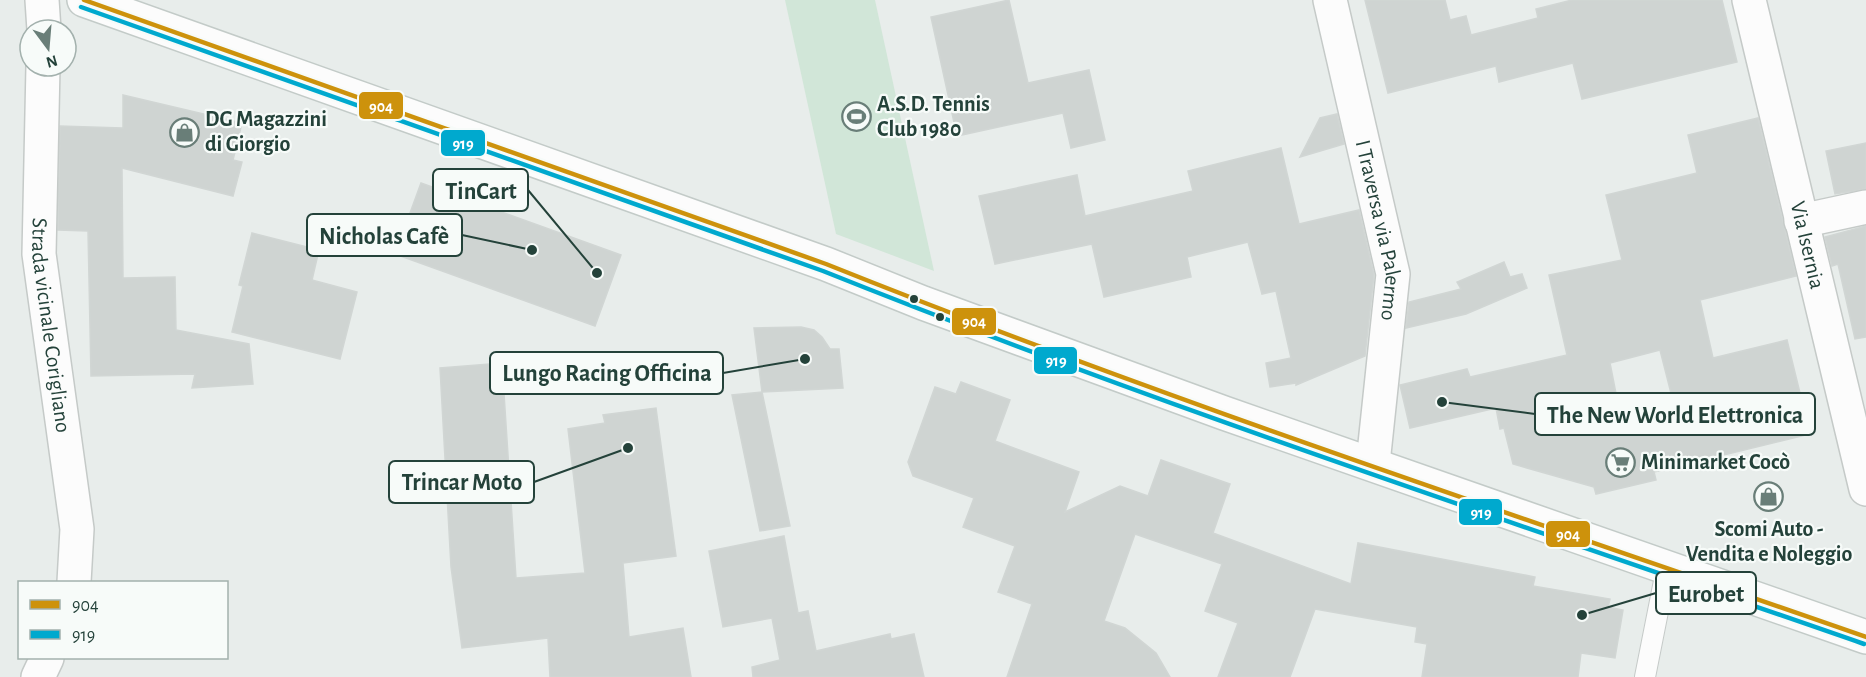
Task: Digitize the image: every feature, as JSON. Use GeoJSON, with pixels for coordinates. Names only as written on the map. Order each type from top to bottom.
{"type":"FeatureCollection","features":[{"type":"Feature","properties":{"kind":"main road"},"geometry":{"type":"LineString","coordinates":[[42,0],[43,18]]}},
{"type":"Feature","properties":{"kind":"main road"},"geometry":{"type":"LineString","coordinates":[[84,0],[826,264],[923,303],[1224,413],[1373,463],[1866,637]]}},
{"type":"Feature","properties":{"kind":"main road","name":"I Traversa via Palermo"},"geometry":{"type":"LineString","coordinates":[[1330,0],[1393,274],[1373,463]]}},
{"type":"Feature","properties":{"kind":"main road","name":"Via Isernia"},"geometry":{"type":"LineString","coordinates":[[1749,0],[1866,489]]}},
{"type":"Feature","properties":{"kind":"main road","name":"Strada vicinale Corigliano"},"geometry":{"type":"LineString","coordinates":[[43,78],[39,254],[77,529],[74,581]]}},
{"type":"Feature","properties":{"kind":"main road"},"geometry":{"type":"LineString","coordinates":[[1802,221],[1866,207]]}},
{"type":"Feature","properties":{"kind":"main road"},"geometry":{"type":"LineString","coordinates":[[38,677],[46,659]]}},
{"type":"Feature","properties":{"kind":"lane"},"geometry":{"type":"LineString","coordinates":[[1645,677],[1667,566]]}},
{"type":"Feature","properties":{"kind":"green space","name":"A.S.D. Tennis Club 1980"},"geometry":{"type":"Polygon","coordinates":[[[785,0],[875,0],[934,271],[836,234],[785,0]]]}},
{"type":"Feature","properties":{"kind":"building"},"geometry":{"type":"Polygon","coordinates":[[[1009,0],[1028,83],[1089,70],[1105,140],[1071,148],[1063,113],[957,136],[931,17],[1009,0]]]}},
{"type":"Feature","properties":{"kind":"building"},"geometry":{"type":"Polygon","coordinates":[[[1365,0],[1445,0],[1450,20],[1466,16],[1471,35],[1538,18],[1536,9],[1572,0],[1722,0],[1737,62],[1582,99],[1573,63],[1499,82],[1496,66],[1388,93],[1365,0]]]}},
{"type":"Feature","properties":{"kind":"building"},"geometry":{"type":"Polygon","coordinates":[[[123,95],[242,123],[233,160],[242,162],[233,196],[122,168],[123,278],[175,277],[176,330],[249,344],[253,384],[192,388],[195,374],[91,376],[88,231],[58,230],[60,126],[123,128],[123,95]]]}},
{"type":"Feature","properties":{"kind":"building"},"geometry":{"type":"Polygon","coordinates":[[[1337,114],[1344,144],[1300,157],[1320,118],[1337,114]]]}},
{"type":"Feature","properties":{"kind":"building"},"geometry":{"type":"Polygon","coordinates":[[[1758,118],[1796,276],[1700,300],[1713,358],[1787,340],[1810,434],[1654,472],[1656,480],[1596,494],[1594,487],[1513,464],[1504,428],[1500,429],[1496,408],[1410,428],[1400,385],[1467,369],[1470,377],[1567,355],[1549,275],[1622,260],[1606,195],[1697,173],[1688,135],[1758,118]],[[1660,350],[1610,363],[1620,414],[1673,401],[1660,350]]]}},
{"type":"Feature","properties":{"kind":"building"},"geometry":{"type":"Polygon","coordinates":[[[1866,143],[1866,189],[1835,194],[1826,151],[1866,143]]]}},
{"type":"Feature","properties":{"kind":"building"},"geometry":{"type":"Polygon","coordinates":[[[1281,148],[1299,224],[1359,210],[1374,275],[1365,356],[1296,385],[1296,383],[1270,387],[1266,363],[1291,358],[1276,291],[1262,294],[1248,242],[1187,257],[1191,277],[1104,297],[1092,244],[995,264],[979,196],[1077,175],[1085,216],[1193,191],[1188,171],[1281,148]]]}},
{"type":"Feature","properties":{"kind":"building"},"geometry":{"type":"Polygon","coordinates":[[[421,183],[621,255],[595,326],[395,254],[421,183]]]}},
{"type":"Feature","properties":{"kind":"building"},"geometry":{"type":"Polygon","coordinates":[[[1866,226],[1866,337],[1855,339],[1838,264],[1832,266],[1825,237],[1866,226]]]}},
{"type":"Feature","properties":{"kind":"building"},"geometry":{"type":"Polygon","coordinates":[[[252,233],[319,250],[312,280],[357,292],[340,359],[232,332],[243,286],[239,285],[252,233]]]}},
{"type":"Feature","properties":{"kind":"building"},"geometry":{"type":"Polygon","coordinates":[[[1504,262],[1510,277],[1522,274],[1527,288],[1466,314],[1406,328],[1409,302],[1461,289],[1457,282],[1504,262]]]}},
{"type":"Feature","properties":{"kind":"building"},"geometry":{"type":"Polygon","coordinates":[[[801,327],[814,330],[830,349],[839,349],[843,388],[762,392],[754,328],[801,327]]]}},
{"type":"Feature","properties":{"kind":"building"},"geometry":{"type":"Polygon","coordinates":[[[502,363],[516,578],[585,573],[568,429],[605,423],[603,415],[656,408],[676,556],[623,563],[629,637],[683,628],[691,677],[550,677],[548,638],[462,648],[451,567],[440,368],[502,363]]]}},
{"type":"Feature","properties":{"kind":"building"},"geometry":{"type":"Polygon","coordinates":[[[961,382],[1010,400],[995,441],[1079,472],[1065,512],[1120,486],[1148,496],[1161,460],[1230,484],[1213,533],[1351,584],[1358,543],[1535,577],[1533,586],[1610,599],[1608,607],[1623,610],[1615,658],[1581,653],[1578,677],[1422,677],[1427,644],[1415,642],[1417,627],[1315,609],[1290,677],[1218,677],[1238,623],[1205,611],[1222,564],[1135,534],[1104,621],[1125,628],[1156,653],[1170,677],[1007,677],[1032,604],[998,592],[1015,546],[963,527],[974,498],[913,476],[908,462],[935,387],[956,394],[961,382]]]}},
{"type":"Feature","properties":{"kind":"building"},"geometry":{"type":"Polygon","coordinates":[[[762,392],[790,526],[760,531],[732,395],[762,392]]]}},
{"type":"Feature","properties":{"kind":"building"},"geometry":{"type":"Polygon","coordinates":[[[784,536],[798,613],[808,611],[816,651],[890,634],[891,639],[914,634],[924,677],[753,677],[752,667],[780,660],[772,618],[723,627],[709,551],[784,536]]]}},
{"type":"Feature","properties":{"kind":"transit line","name":"904"},"geometry":{"type":"LineString","coordinates":[[84,0],[826,264],[1214,410],[1866,637]]}},
{"type":"Feature","properties":{"kind":"transit line","name":"919"},"geometry":{"type":"LineString","coordinates":[[81,7],[823,271],[1211,417],[1864,644]]}},
{"type":"Feature","properties":{"kind":"place","name":"A.S.D. Tennis Club 1980"},"geometry":{"type":"Point","coordinates":[856,117]}},
{"type":"Feature","properties":{"kind":"place","name":"DG Magazzini di Giorgio"},"geometry":{"type":"Point","coordinates":[184,132]}},
{"type":"Feature","properties":{"kind":"place","name":"Nicholas Cafè"},"geometry":{"type":"Point","coordinates":[532,250]}},
{"type":"Feature","properties":{"kind":"place","name":"TinCart"},"geometry":{"type":"Point","coordinates":[597,273]}},
{"type":"Feature","properties":{"kind":"place","name":"Lungo Racing Officina"},"geometry":{"type":"Point","coordinates":[805,359]}},
{"type":"Feature","properties":{"kind":"place","name":"The New World Elettronica"},"geometry":{"type":"Point","coordinates":[1442,402]}},
{"type":"Feature","properties":{"kind":"place","name":"Trincar Moto"},"geometry":{"type":"Point","coordinates":[628,448]}},
{"type":"Feature","properties":{"kind":"place","name":"Minimarket Cocò"},"geometry":{"type":"Point","coordinates":[1620,462]}},
{"type":"Feature","properties":{"kind":"place","name":"Scomi Auto - Vendita e Noleggio"},"geometry":{"type":"Point","coordinates":[1769,497]}},
{"type":"Feature","properties":{"kind":"place","name":"Eurobet"},"geometry":{"type":"Point","coordinates":[1582,615]}}]}
